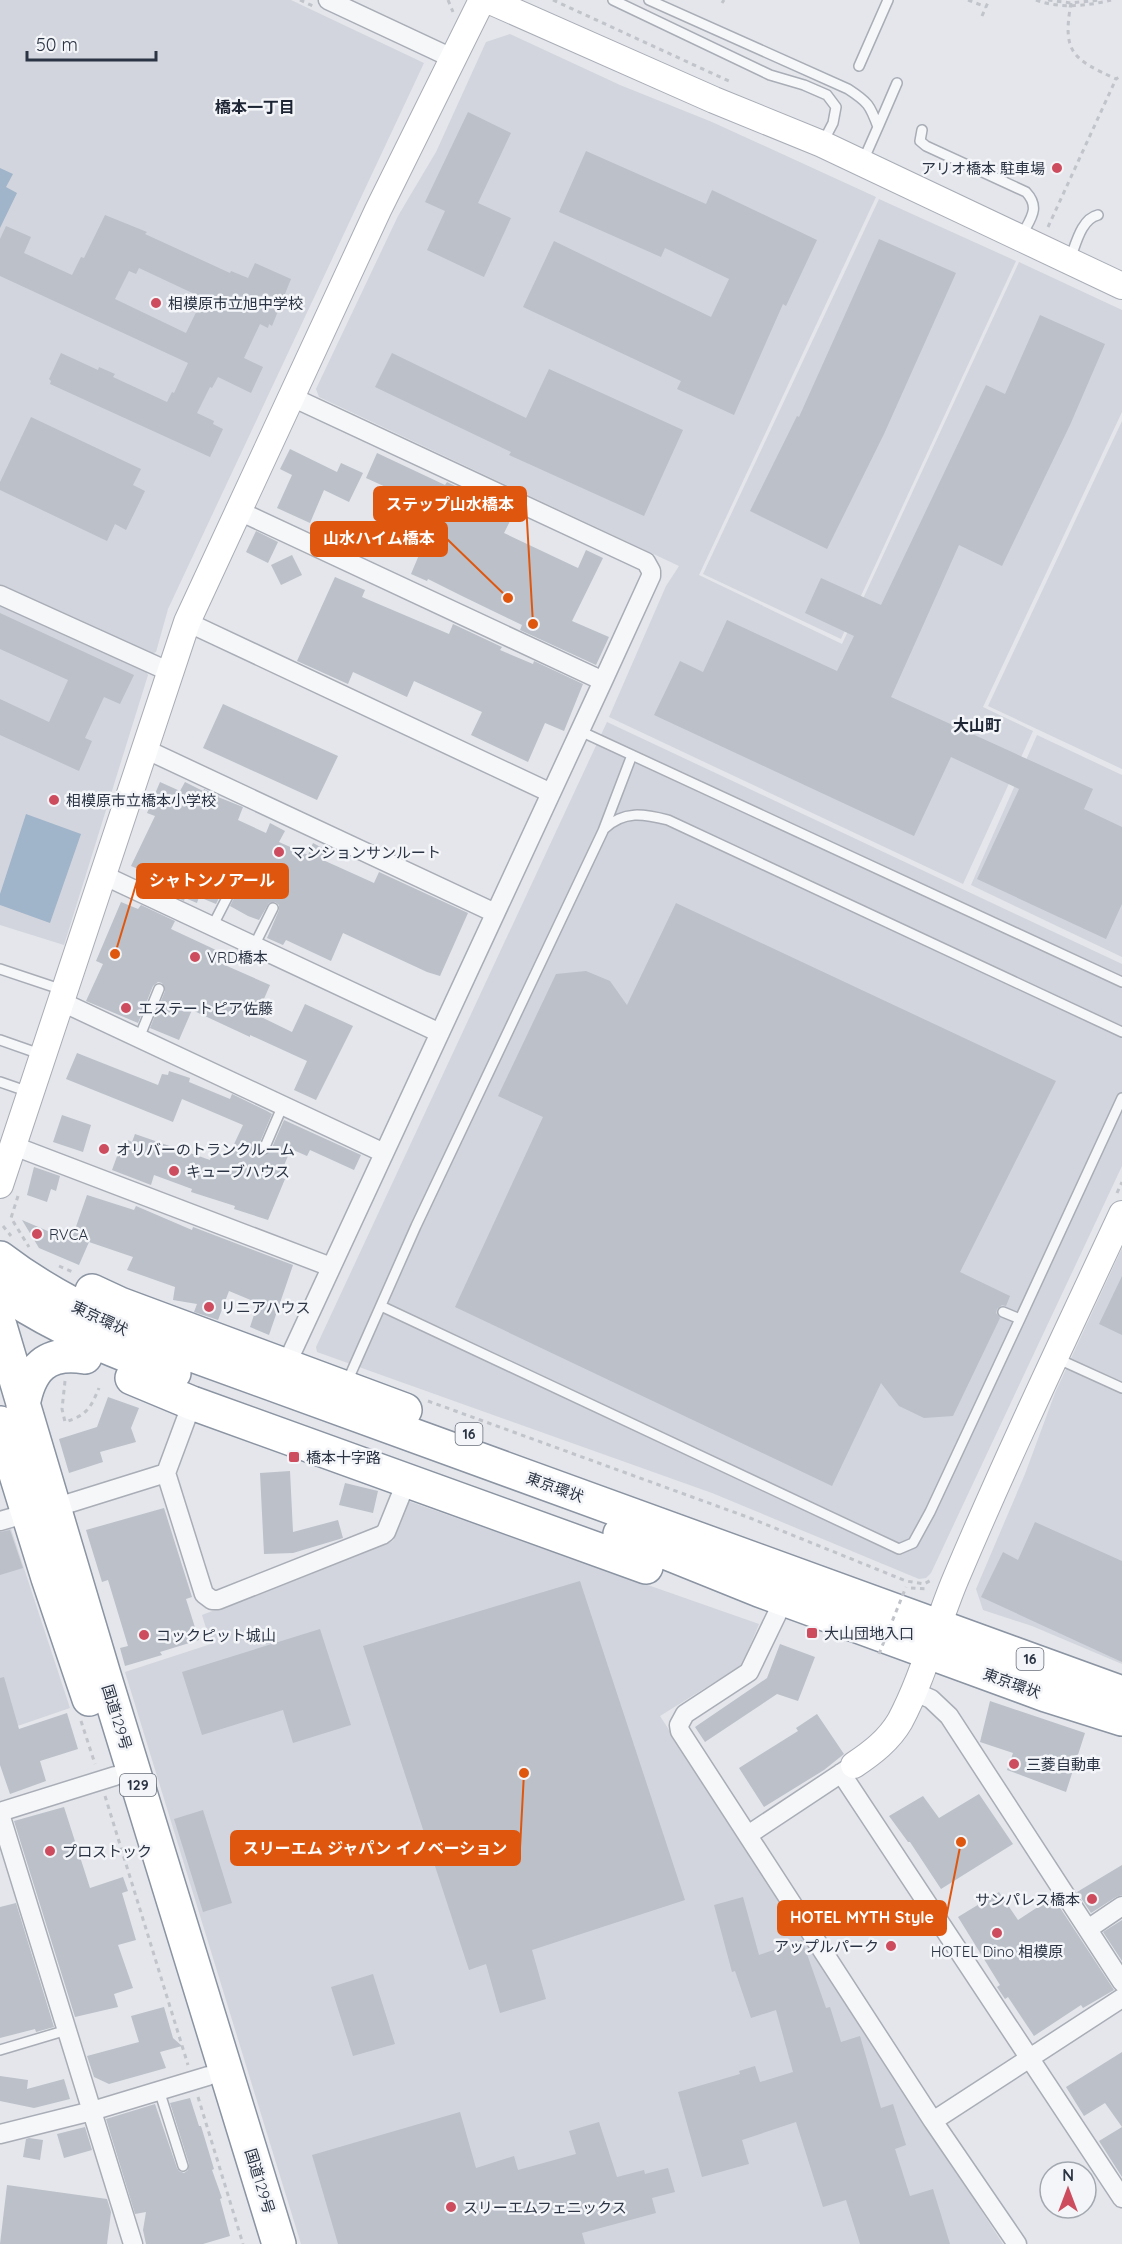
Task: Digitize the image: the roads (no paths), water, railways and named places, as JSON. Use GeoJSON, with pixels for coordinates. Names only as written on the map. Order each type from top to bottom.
{"type":"FeatureCollection","features":[{"type":"Feature","properties":{"kind":"highway","name":"16"},"geometry":{"type":"LineString","coordinates":[[9,1248],[84,1288],[120,1304],[919,1600],[933,1639]]}},
{"type":"Feature","properties":{"kind":"highway","name":"東京環状"},"geometry":{"type":"LineString","coordinates":[[9,1248],[44,1289],[76,1308],[247,1388],[616,1532],[759,1590],[886,1646],[933,1639],[1046,1695],[1108,1714]]}},
{"type":"Feature","properties":{"kind":"highway","name":"東京環状"},"geometry":{"type":"LineString","coordinates":[[0,1290],[34,1313],[67,1331],[139,1360],[247,1388],[933,1639],[1122,1693]]}},
{"type":"Feature","properties":{"kind":"highway"},"geometry":{"type":"LineString","coordinates":[[0,1308],[61,1345],[75,1366]]}},
{"type":"Feature","properties":{"kind":"highway","name":"国道129号"},"geometry":{"type":"LineString","coordinates":[[0,1326],[27,1514],[200,2078],[260,2244]]}},
{"type":"Feature","properties":{"kind":"highway"},"geometry":{"type":"LineString","coordinates":[[12,1414],[29,1380],[38,1368],[50,1359],[61,1355],[75,1366],[148,1386],[777,1614],[886,1646]]}},
{"type":"Feature","properties":{"kind":"highway","name":"国道129号"},"geometry":{"type":"LineString","coordinates":[[27,1514],[279,2244]]}},
{"type":"Feature","properties":{"kind":"street"},"geometry":{"type":"LineString","coordinates":[[328,0],[454,58]]}},
{"type":"Feature","properties":{"kind":"street"},"geometry":{"type":"LineString","coordinates":[[0,1185],[187,622],[378,210],[482,0]]}},
{"type":"Feature","properties":{"kind":"street"},"geometry":{"type":"LineString","coordinates":[[489,0],[714,100],[822,144],[1122,286]]}},
{"type":"Feature","properties":{"kind":"street"},"geometry":{"type":"LineString","coordinates":[[286,1365],[651,576],[646,562],[292,397]]}},
{"type":"Feature","properties":{"kind":"street"},"geometry":{"type":"LineString","coordinates":[[237,510],[603,681]]}},
{"type":"Feature","properties":{"kind":"street"},"geometry":{"type":"LineString","coordinates":[[0,595],[170,672]]}},
{"type":"Feature","properties":{"kind":"street"},"geometry":{"type":"LineString","coordinates":[[187,622],[551,793]]}},
{"type":"Feature","properties":{"kind":"street"},"geometry":{"type":"LineString","coordinates":[[145,749],[495,913]]}},
{"type":"Feature","properties":{"kind":"street"},"geometry":{"type":"LineString","coordinates":[[103,875],[440,1033]]}},
{"type":"Feature","properties":{"kind":"street"},"geometry":{"type":"LineString","coordinates":[[64,997],[139,1038],[384,1152]]}},
{"type":"Feature","properties":{"kind":"street"},"geometry":{"type":"LineString","coordinates":[[14,1146],[331,1267]]}},
{"type":"Feature","properties":{"kind":"street"},"geometry":{"type":"LineString","coordinates":[[748,1835],[872,1753],[899,1723],[956,1578],[1055,1357],[1120,1203]]}},
{"type":"Feature","properties":{"kind":"street"},"geometry":{"type":"LineString","coordinates":[[192,1403],[166,1473],[204,1594],[212,1600],[218,1600],[382,1535],[386,1532],[407,1480]]}},
{"type":"Feature","properties":{"kind":"street"},"geometry":{"type":"LineString","coordinates":[[27,1514],[166,1473]]}},
{"type":"Feature","properties":{"kind":"street"},"geometry":{"type":"LineString","coordinates":[[777,1614],[749,1672],[685,1714],[679,1725],[681,1731],[933,2121],[1017,2244]]}},
{"type":"Feature","properties":{"kind":"street"},"geometry":{"type":"LineString","coordinates":[[913,1691],[931,1699],[949,1716],[1122,1982]]}},
{"type":"Feature","properties":{"kind":"street"},"geometry":{"type":"LineString","coordinates":[[1108,1714],[1122,1727]]}},
{"type":"Feature","properties":{"kind":"street"},"geometry":{"type":"LineString","coordinates":[[848,1769],[1031,2059],[1122,2198]]}},
{"type":"Feature","properties":{"kind":"street"},"geometry":{"type":"LineString","coordinates":[[108,1778],[0,1813],[133,2244]]}},
{"type":"Feature","properties":{"kind":"street"},"geometry":{"type":"LineString","coordinates":[[1088,1929],[1122,1906]]}},
{"type":"Feature","properties":{"kind":"street"},"geometry":{"type":"LineString","coordinates":[[933,2121],[1122,1998]]}},
{"type":"Feature","properties":{"kind":"street"},"geometry":{"type":"LineString","coordinates":[[0,2134],[92,2111],[200,2078]]}},
{"type":"Feature","properties":{"kind":"lane"},"geometry":{"type":"LineString","coordinates":[[613,0],[770,75],[827,95],[836,107],[833,123],[822,144]]}},
{"type":"Feature","properties":{"kind":"lane"},"geometry":{"type":"LineString","coordinates":[[649,0],[848,90],[865,100],[878,127]]}},
{"type":"Feature","properties":{"kind":"lane"},"geometry":{"type":"LineString","coordinates":[[859,66],[888,0]]}},
{"type":"Feature","properties":{"kind":"lane"},"geometry":{"type":"LineString","coordinates":[[863,163],[897,83]]}},
{"type":"Feature","properties":{"kind":"lane"},"geometry":{"type":"LineString","coordinates":[[922,130],[920,141],[926,146],[1026,192],[1033,199],[1035,209],[1021,238]]}},
{"type":"Feature","properties":{"kind":"lane"},"geometry":{"type":"LineString","coordinates":[[1069,261],[1085,224],[1091,217],[1098,215]]}},
{"type":"Feature","properties":{"kind":"lane"},"geometry":{"type":"LineString","coordinates":[[580,731],[1122,982]]}},
{"type":"Feature","properties":{"kind":"lane"},"geometry":{"type":"LineString","coordinates":[[345,1387],[416,1226],[603,831],[632,755]]}},
{"type":"Feature","properties":{"kind":"lane"},"geometry":{"type":"LineString","coordinates":[[603,831],[611,822],[625,815],[645,814],[668,820],[1122,1032]]}},
{"type":"Feature","properties":{"kind":"lane"},"geometry":{"type":"LineString","coordinates":[[212,927],[231,890]]}},
{"type":"Feature","properties":{"kind":"lane"},"geometry":{"type":"LineString","coordinates":[[254,946],[273,908]]}},
{"type":"Feature","properties":{"kind":"lane"},"geometry":{"type":"LineString","coordinates":[[0,969],[64,997]]}},
{"type":"Feature","properties":{"kind":"lane"},"geometry":{"type":"LineString","coordinates":[[139,1038],[159,989]]}},
{"type":"Feature","properties":{"kind":"lane"},"geometry":{"type":"LineString","coordinates":[[0,1040],[44,1055]]}},
{"type":"Feature","properties":{"kind":"lane"},"geometry":{"type":"LineString","coordinates":[[0,1082],[32,1093]]}},
{"type":"Feature","properties":{"kind":"lane"},"geometry":{"type":"LineString","coordinates":[[381,1306],[899,1549],[913,1543],[930,1512],[1122,1098]]}},
{"type":"Feature","properties":{"kind":"lane"},"geometry":{"type":"LineString","coordinates":[[264,1149],[283,1105]]}},
{"type":"Feature","properties":{"kind":"lane"},"geometry":{"type":"LineString","coordinates":[[1003,1312],[1020,1319]]}},
{"type":"Feature","properties":{"kind":"lane"},"geometry":{"type":"LineString","coordinates":[[1055,1357],[1122,1388]]}},
{"type":"Feature","properties":{"kind":"lane"},"geometry":{"type":"LineString","coordinates":[[0,2050],[67,2030]]}},
{"type":"Feature","properties":{"kind":"lane"},"geometry":{"type":"LineString","coordinates":[[159,2090],[183,2166]]}},
{"type":"Feature","properties":{"kind":"water"},"geometry":{"type":"Polygon","coordinates":[[[0,168],[13,174],[6,187],[17,193],[0,228],[0,168]]]}},
{"type":"Feature","properties":{"kind":"water"},"geometry":{"type":"Polygon","coordinates":[[[26,814],[81,834],[50,923],[0,905],[0,894],[26,814]]]}},
{"type":"Feature","properties":{"kind":"place","name":"アリオ橋本 駐車場"},"geometry":{"type":"Point","coordinates":[1057,168]}},
{"type":"Feature","properties":{"kind":"place","name":"相模原市立旭中学校"},"geometry":{"type":"Point","coordinates":[156,303]}},
{"type":"Feature","properties":{"kind":"place","name":"山水ハイム橋本"},"geometry":{"type":"Point","coordinates":[508,598]}},
{"type":"Feature","properties":{"kind":"place","name":"ステップ山水橋本"},"geometry":{"type":"Point","coordinates":[533,624]}},
{"type":"Feature","properties":{"kind":"place","name":"相模原市立橋本小学校"},"geometry":{"type":"Point","coordinates":[54,800]}},
{"type":"Feature","properties":{"kind":"place","name":"マンションサンルート"},"geometry":{"type":"Point","coordinates":[279,852]}},
{"type":"Feature","properties":{"kind":"place","name":"シャトンノアール"},"geometry":{"type":"Point","coordinates":[115,954]}},
{"type":"Feature","properties":{"kind":"place","name":"VRD橋本"},"geometry":{"type":"Point","coordinates":[195,957]}},
{"type":"Feature","properties":{"kind":"place","name":"エステートピア佐藤"},"geometry":{"type":"Point","coordinates":[126,1008]}},
{"type":"Feature","properties":{"kind":"place","name":"オリバーのトランクルーム"},"geometry":{"type":"Point","coordinates":[104,1149]}},
{"type":"Feature","properties":{"kind":"place","name":"キューブハウス"},"geometry":{"type":"Point","coordinates":[174,1171]}},
{"type":"Feature","properties":{"kind":"place","name":"RVCA"},"geometry":{"type":"Point","coordinates":[37,1234]}},
{"type":"Feature","properties":{"kind":"place","name":"リニアハウス"},"geometry":{"type":"Point","coordinates":[209,1307]}},
{"type":"Feature","properties":{"kind":"place","name":"橋本十字路"},"geometry":{"type":"Point","coordinates":[294,1457]}},
{"type":"Feature","properties":{"kind":"place","name":"大山団地入口"},"geometry":{"type":"Point","coordinates":[812,1633]}},
{"type":"Feature","properties":{"kind":"place","name":"コックピット城山"},"geometry":{"type":"Point","coordinates":[144,1635]}},
{"type":"Feature","properties":{"kind":"place","name":"三菱自動車"},"geometry":{"type":"Point","coordinates":[1014,1764]}},
{"type":"Feature","properties":{"kind":"place","name":"スリーエム ジャパン イノベーション"},"geometry":{"type":"Point","coordinates":[524,1773]}},
{"type":"Feature","properties":{"kind":"place","name":"HOTEL MYTH Style"},"geometry":{"type":"Point","coordinates":[961,1842]}},
{"type":"Feature","properties":{"kind":"place","name":"プロストック"},"geometry":{"type":"Point","coordinates":[50,1851]}},
{"type":"Feature","properties":{"kind":"place","name":"サンパレス橋本"},"geometry":{"type":"Point","coordinates":[1092,1899]}},
{"type":"Feature","properties":{"kind":"place","name":"HOTEL Dino 相模原"},"geometry":{"type":"Point","coordinates":[997,1933]}},
{"type":"Feature","properties":{"kind":"place","name":"アップルパーク"},"geometry":{"type":"Point","coordinates":[891,1946]}},
{"type":"Feature","properties":{"kind":"place","name":"スリーエムフェニックス"},"geometry":{"type":"Point","coordinates":[451,2207]}},
{"type":"Feature","properties":{"kind":"district","name":"橋本一丁目"},"geometry":{"type":"Point","coordinates":[255,107]}},
{"type":"Feature","properties":{"kind":"district","name":"大山町"},"geometry":{"type":"Point","coordinates":[977,725]}}]}
